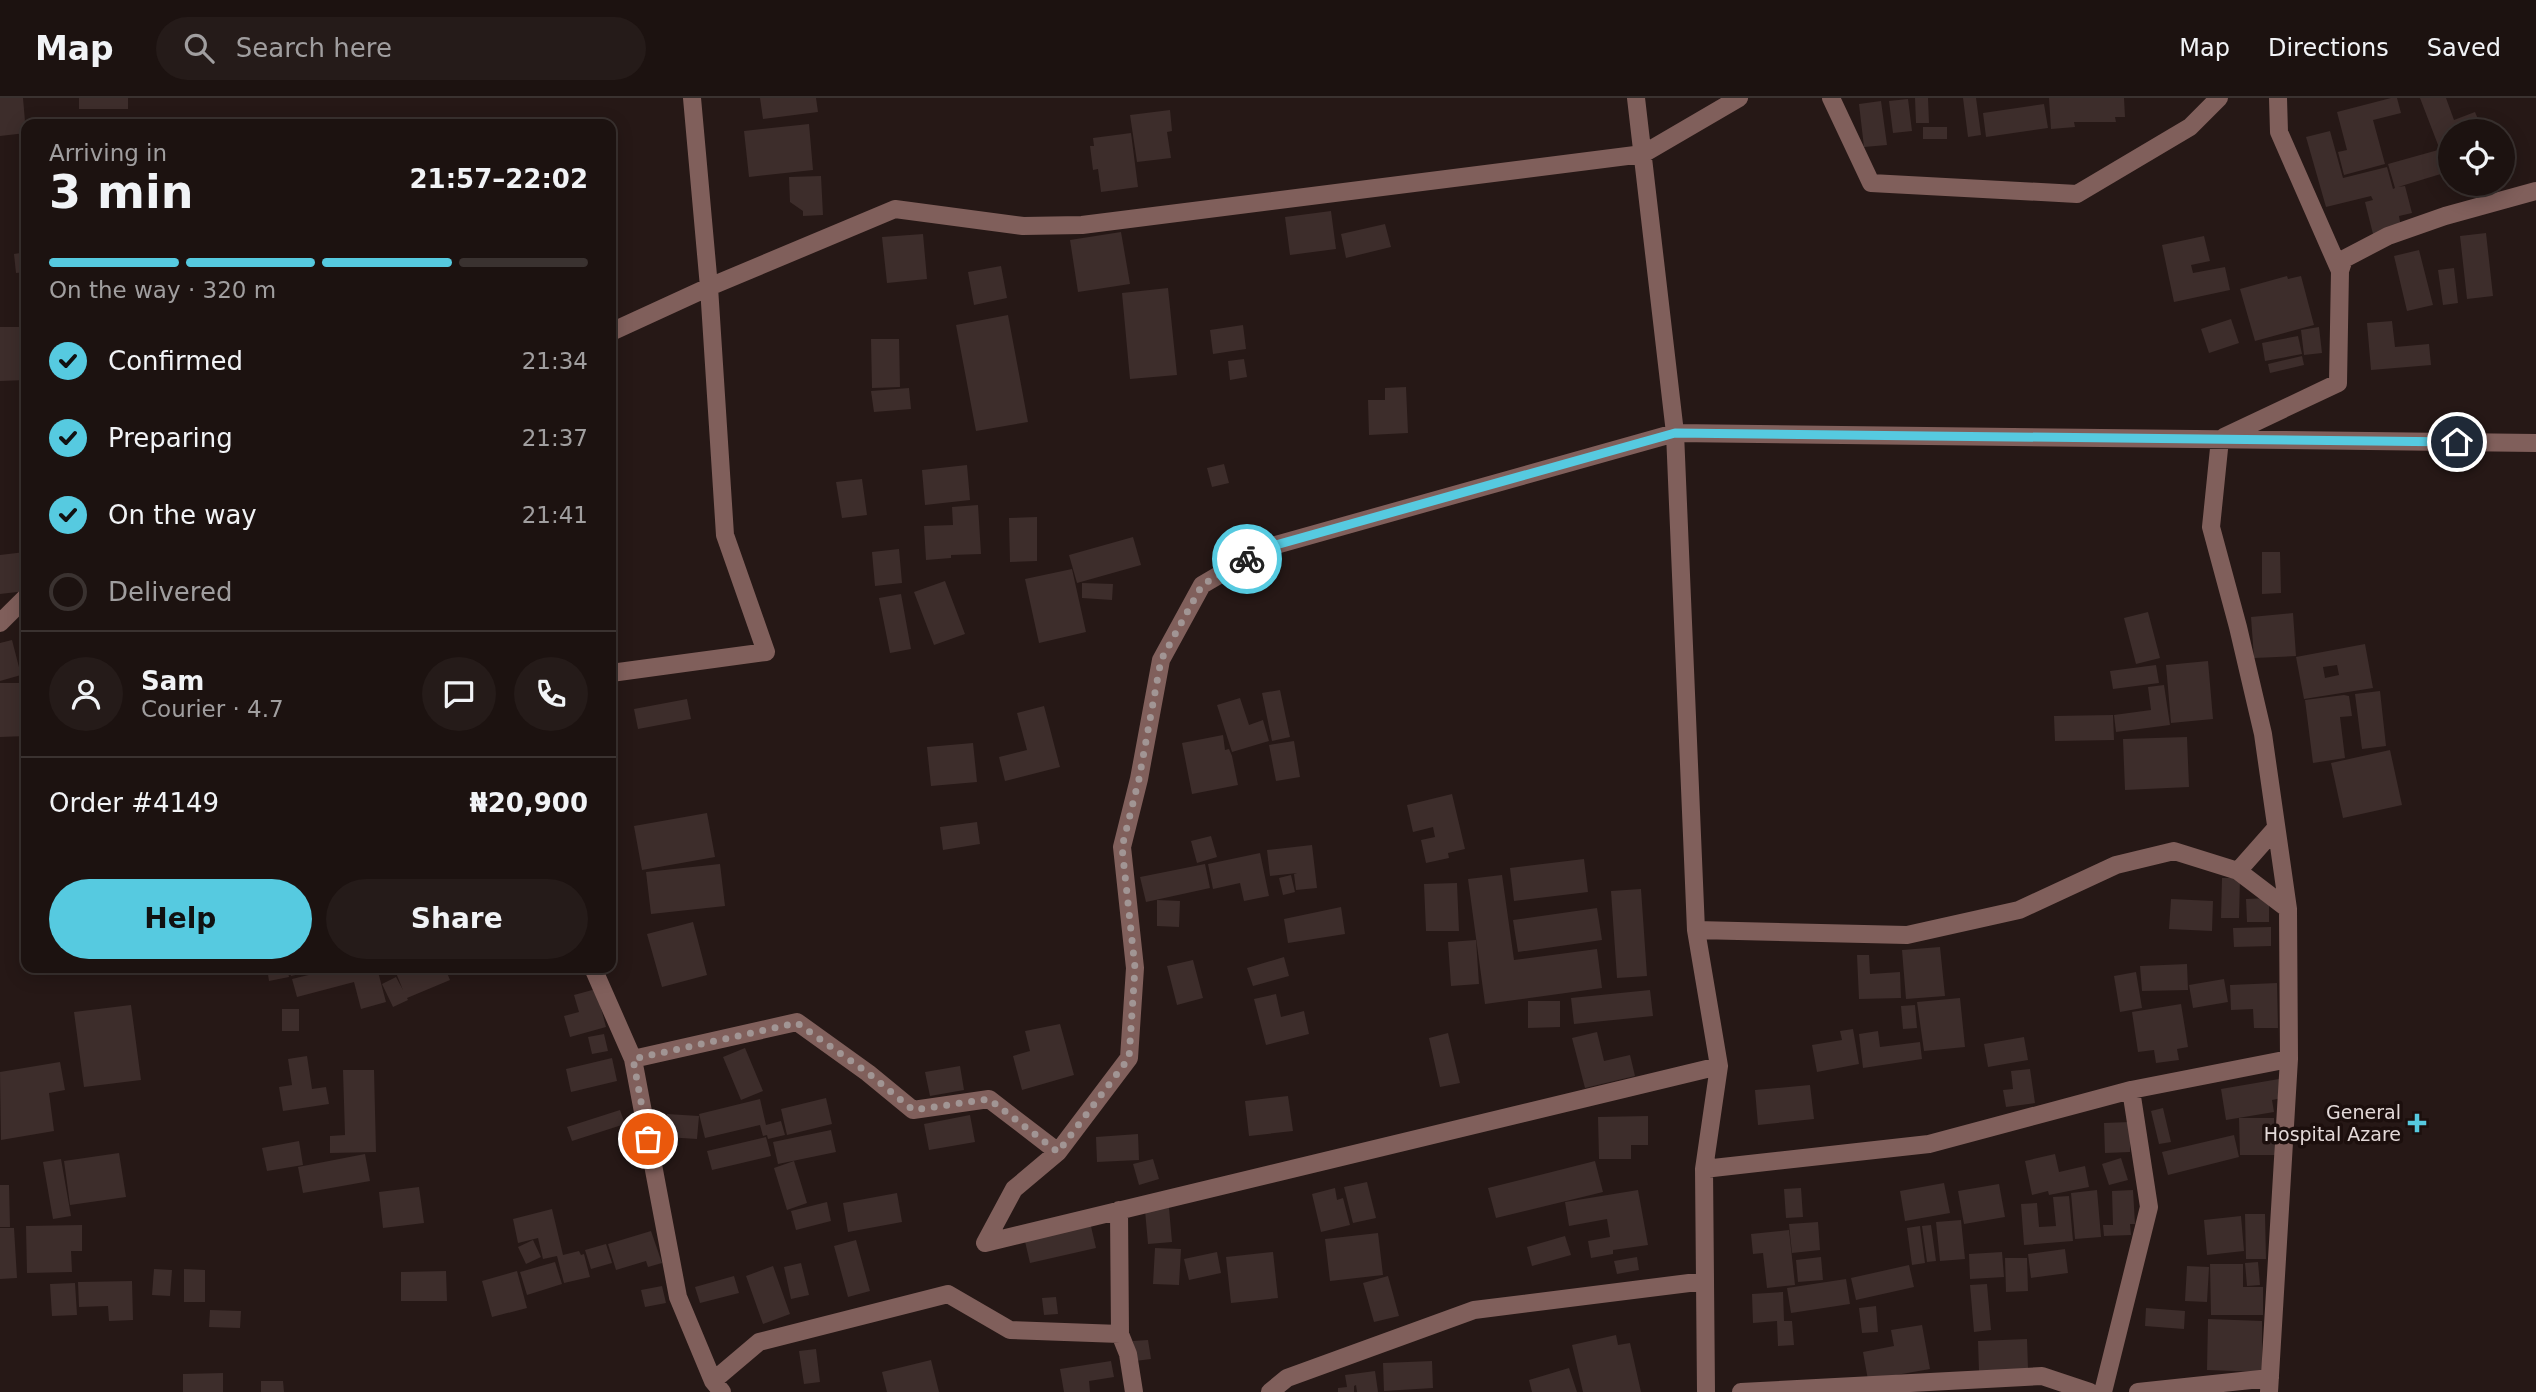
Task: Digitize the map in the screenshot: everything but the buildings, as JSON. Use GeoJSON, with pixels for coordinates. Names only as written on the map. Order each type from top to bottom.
{"type":"FeatureCollection","features":[{"type":"Feature","properties":{"kind":"street"},"geometry":{"type":"LineString","coordinates":[[616,672],[766,652],[725,535],[709,287],[692,98]]}},
{"type":"Feature","properties":{"kind":"street"},"geometry":{"type":"LineString","coordinates":[[1636,98],[1675,433],[1696,930],[1719,1066],[1704,1169],[1706,1392]]}},
{"type":"Feature","properties":{"kind":"street"},"geometry":{"type":"LineString","coordinates":[[616,330],[709,287],[895,209],[1023,226],[1082,225],[1643,154],[1740,98]]}},
{"type":"Feature","properties":{"kind":"street"},"geometry":{"type":"LineString","coordinates":[[1831,98],[1871,183],[2077,194],[2190,127],[2219,98]]}},
{"type":"Feature","properties":{"kind":"street"},"geometry":{"type":"LineString","coordinates":[[2278,98],[2279,132],[2340,271]]}},
{"type":"Feature","properties":{"kind":"street"},"geometry":{"type":"LineString","coordinates":[[2220,439],[2337,383],[2340,271],[2344,259],[2388,236],[2445,216],[2536,191]]}},
{"type":"Feature","properties":{"kind":"street"},"geometry":{"type":"LineString","coordinates":[[1719,1066],[985,1243],[1014,1189],[1058,1152],[1129,1058],[1135,968],[1122,847],[1139,779],[1161,660],[1202,585],[1265,548],[1675,433],[2536,443]]}},
{"type":"Feature","properties":{"kind":"street"},"geometry":{"type":"LineString","coordinates":[[2138,1392],[2270,1385],[2290,1059],[2288,909],[2263,734],[2238,627],[2210,527],[2220,439]]}},
{"type":"Feature","properties":{"kind":"street"},"geometry":{"type":"LineString","coordinates":[[0,623],[21,602]]}},
{"type":"Feature","properties":{"kind":"street"},"geometry":{"type":"LineString","coordinates":[[2238,872],[2276,828]]}},
{"type":"Feature","properties":{"kind":"street"},"geometry":{"type":"LineString","coordinates":[[1696,930],[1906,934],[2019,910],[2116,865],[2174,850],[2238,872],[2288,909]]}},
{"type":"Feature","properties":{"kind":"street"},"geometry":{"type":"LineString","coordinates":[[595,973],[633,1059],[678,1297],[717,1386],[759,1342],[948,1294],[1010,1329],[1120,1334]]}},
{"type":"Feature","properties":{"kind":"street"},"geometry":{"type":"LineString","coordinates":[[633,1059],[797,1023],[868,1073],[913,1110],[989,1099],[1058,1152]]}},
{"type":"Feature","properties":{"kind":"street"},"geometry":{"type":"LineString","coordinates":[[1704,1169],[1929,1144],[2131,1090],[2290,1059]]}},
{"type":"Feature","properties":{"kind":"street"},"geometry":{"type":"LineString","coordinates":[[2103,1392],[2149,1208],[2131,1090]]}},
{"type":"Feature","properties":{"kind":"street"},"geometry":{"type":"LineString","coordinates":[[1119,1210],[1120,1334],[1128,1354],[1134,1392]]}},
{"type":"Feature","properties":{"kind":"street"},"geometry":{"type":"LineString","coordinates":[[1270,1392],[1287,1378],[1474,1310],[1705,1281]]}},
{"type":"Feature","properties":{"kind":"street"},"geometry":{"type":"LineString","coordinates":[[1741,1392],[2042,1376],[2090,1392]]}},
{"type":"Feature","properties":{"kind":"way so far"},"geometry":{"type":"LineString","coordinates":[[648,1139],[633,1059],[797,1023],[868,1073],[913,1110],[989,1099],[1058,1152],[1129,1058],[1135,968],[1122,847],[1139,779],[1161,660],[1202,585],[1247,559]]}},
{"type":"Feature","properties":{"kind":"place","name":"General Hospital Azare"},"geometry":{"type":"Point","coordinates":[2417,1123]}},
{"type":"Feature","properties":{"kind":"route"},"geometry":{"type":"LineString","coordinates":[[1247,559],[1265,548],[1675,433],[2457,442]]}}]}
